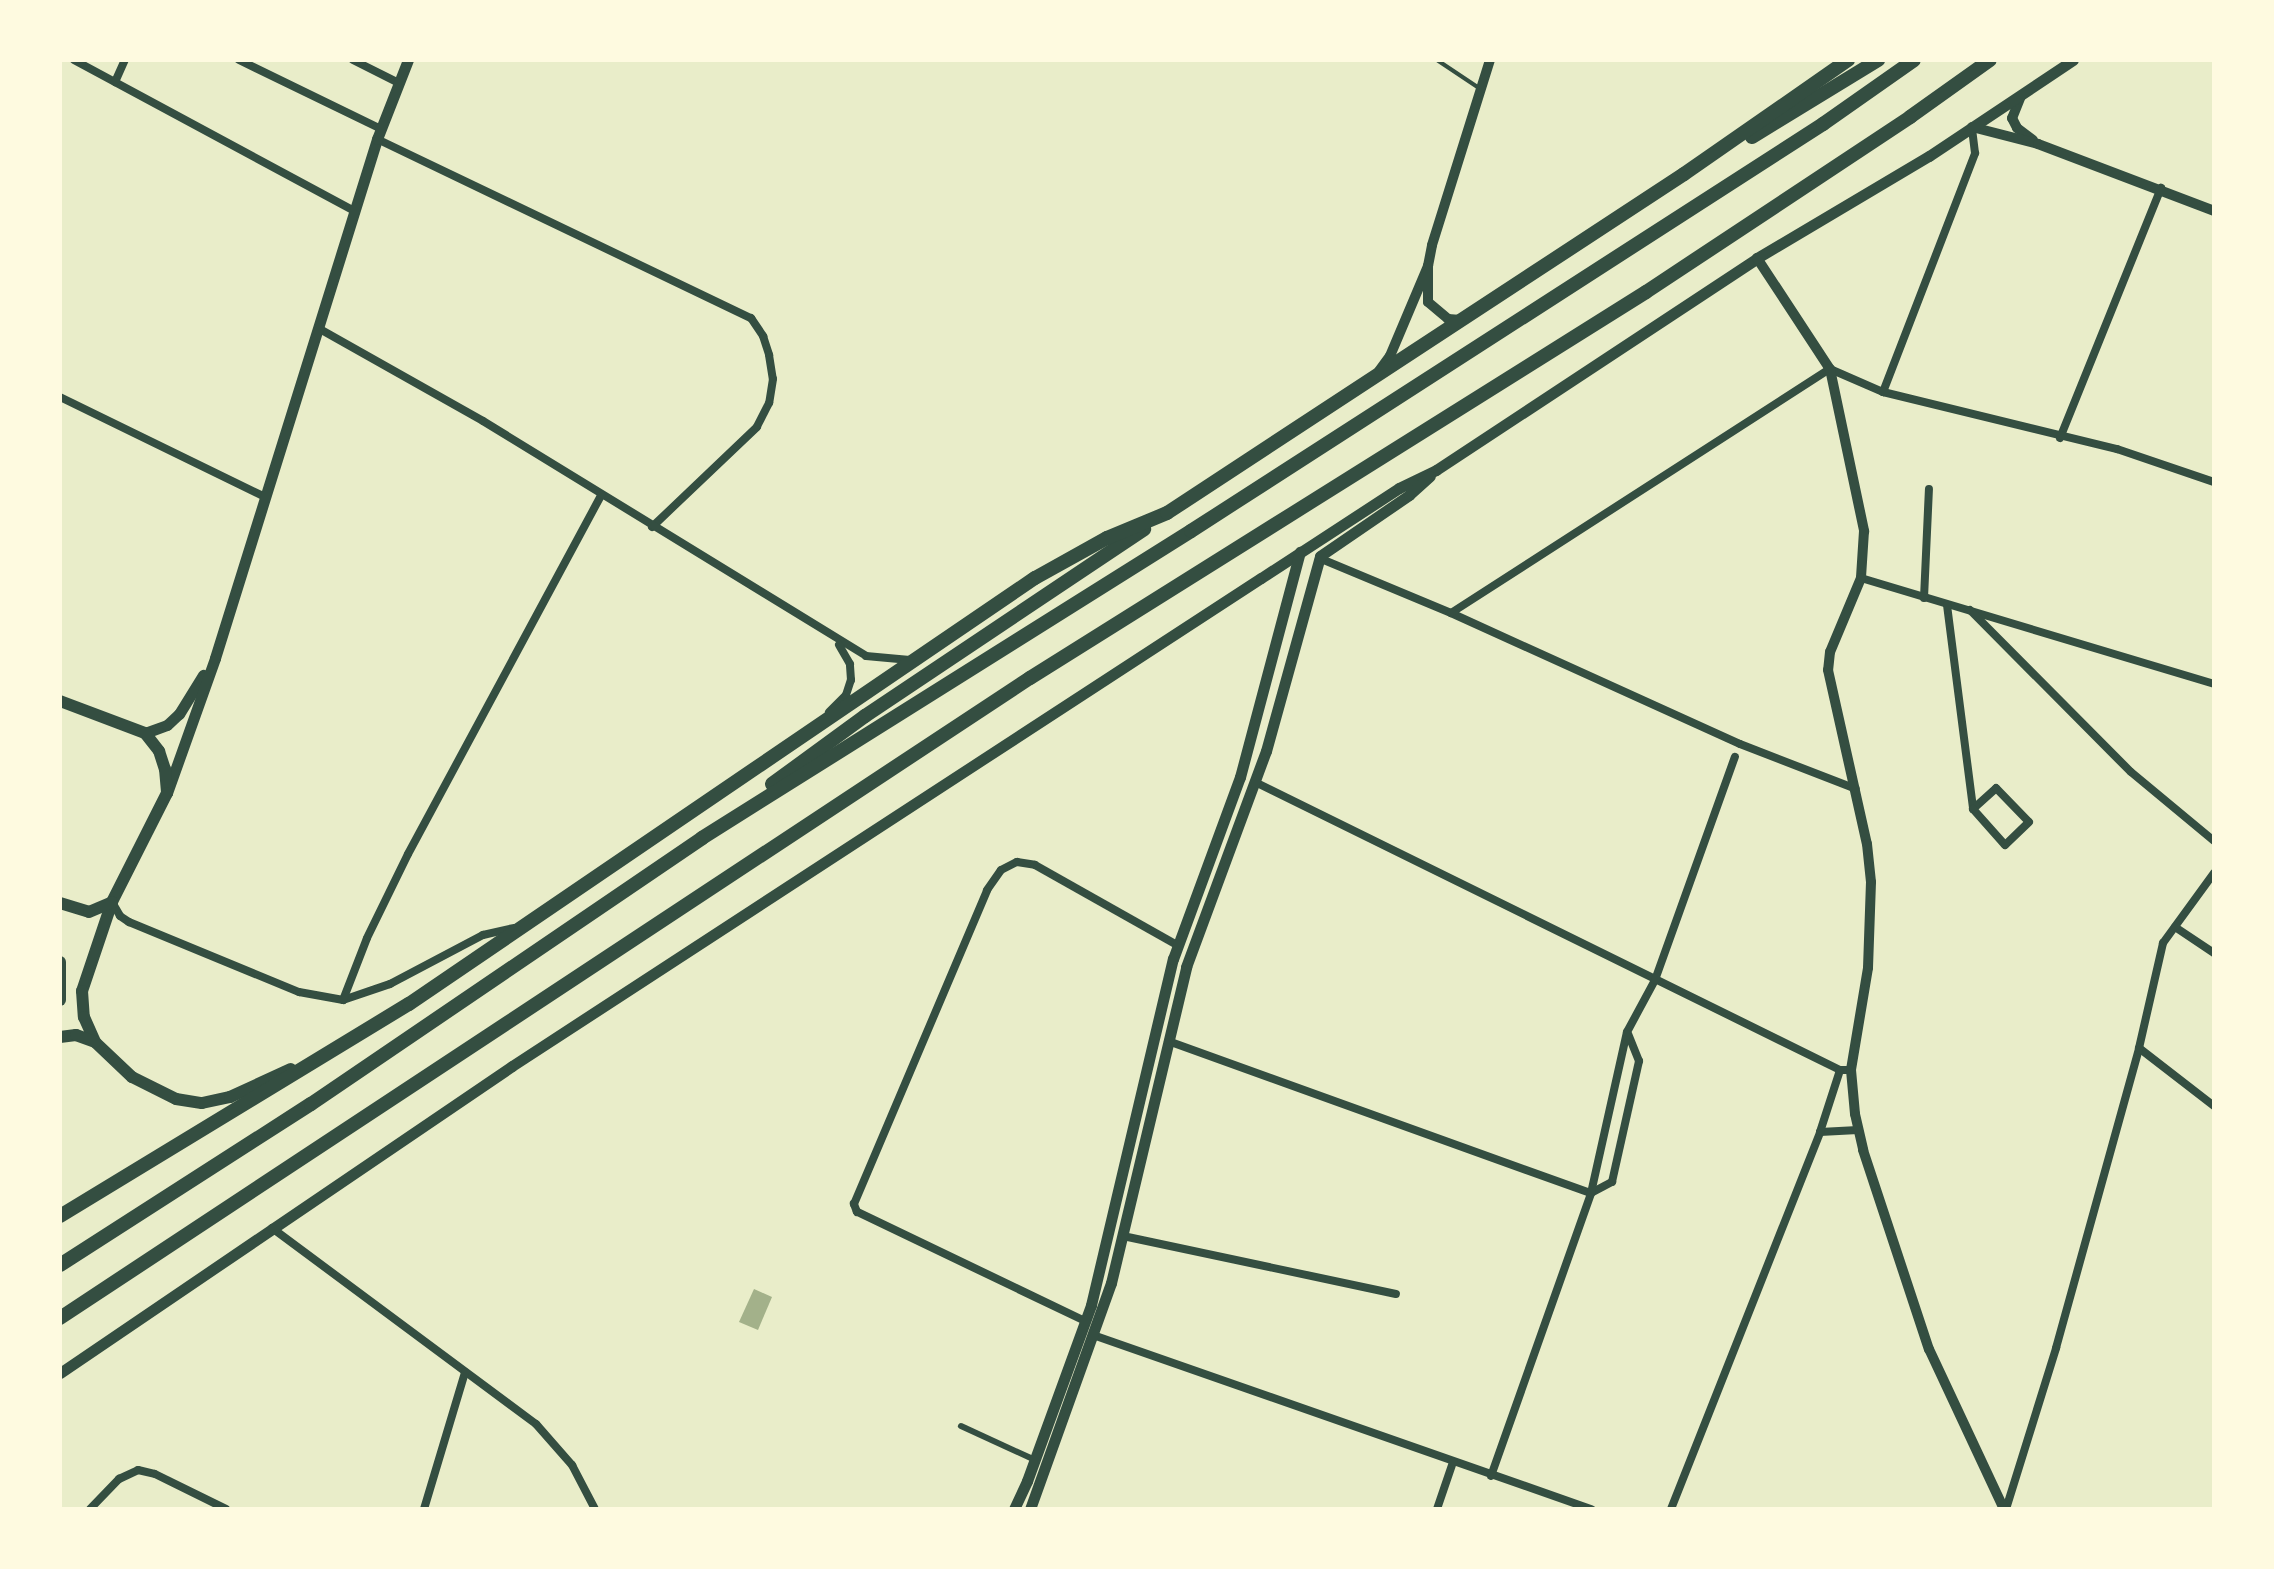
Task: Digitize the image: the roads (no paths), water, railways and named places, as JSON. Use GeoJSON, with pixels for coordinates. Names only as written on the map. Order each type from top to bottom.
{"type":"FeatureCollection","features":[{"type":"Feature","properties":{"kind":"highway"},"geometry":{"type":"LineString","coordinates":[[702,838],[865,716],[1167,513],[1684,174],[1848,60]]}},
{"type":"Feature","properties":{"kind":"highway"},"geometry":{"type":"LineString","coordinates":[[1684,174],[1777,123],[1878,60]]}},
{"type":"Feature","properties":{"kind":"highway"},"geometry":{"type":"LineString","coordinates":[[60,1265],[311,1104],[702,838],[1191,531],[1823,124],[1914,60]]}},
{"type":"Feature","properties":{"kind":"highway"},"geometry":{"type":"LineString","coordinates":[[60,1318],[1030,678],[1646,292],[1910,117],[1990,60]]}},
{"type":"Feature","properties":{"kind":"highway"},"geometry":{"type":"LineString","coordinates":[[60,1216],[409,1004],[1035,578],[1107,538],[1167,513]]}},
{"type":"Feature","properties":{"kind":"main road"},"geometry":{"type":"LineString","coordinates":[[316,1058],[230,1097],[202,1103],[176,1099],[132,1077],[95,1042],[84,1017],[82,991],[112,902],[167,793],[215,658],[379,134],[408,60]]}},
{"type":"Feature","properties":{"kind":"main road"},"geometry":{"type":"LineString","coordinates":[[60,1373],[500,1074],[1300,552],[1399,488],[1436,470],[1757,258],[1929,156],[2073,60]]}},
{"type":"Feature","properties":{"kind":"main road"},"geometry":{"type":"LineString","coordinates":[[1030,1509],[1093,1335],[1123,1236],[1191,951],[1255,782],[1319,558],[1326,549],[1414,491],[1436,470]]}},
{"type":"Feature","properties":{"kind":"main road"},"geometry":{"type":"LineString","coordinates":[[1300,552],[1319,558]]}},
{"type":"Feature","properties":{"kind":"main road"},"geometry":{"type":"LineString","coordinates":[[1014,1509],[1085,1321],[1177,945],[1236,791],[1300,552]]}},
{"type":"Feature","properties":{"kind":"main road"},"geometry":{"type":"LineString","coordinates":[[145,733],[167,725],[179,714],[215,658]]}},
{"type":"Feature","properties":{"kind":"main road"},"geometry":{"type":"LineString","coordinates":[[60,701],[145,733],[159,751],[167,793]]}},
{"type":"Feature","properties":{"kind":"main road"},"geometry":{"type":"LineString","coordinates":[[60,903],[89,912],[112,902]]}},
{"type":"Feature","properties":{"kind":"main road"},"geometry":{"type":"LineString","coordinates":[[60,962],[60,1000]]}},
{"type":"Feature","properties":{"kind":"main road"},"geometry":{"type":"LineString","coordinates":[[60,1037],[76,1035],[95,1042]]}},
{"type":"Feature","properties":{"kind":"street"},"geometry":{"type":"LineString","coordinates":[[74,60],[355,211]]}},
{"type":"Feature","properties":{"kind":"street"},"geometry":{"type":"LineString","coordinates":[[115,82],[125,60]]}},
{"type":"Feature","properties":{"kind":"street"},"geometry":{"type":"LineString","coordinates":[[239,60],[379,134],[751,318],[763,336],[769,355],[773,379],[769,403],[757,427],[652,527]]}},
{"type":"Feature","properties":{"kind":"street"},"geometry":{"type":"LineString","coordinates":[[353,60],[399,83]]}},
{"type":"Feature","properties":{"kind":"street"},"geometry":{"type":"LineString","coordinates":[[1463,320],[1448,319],[1428,302],[1428,266],[1490,60]]}},
{"type":"Feature","properties":{"kind":"street"},"geometry":{"type":"LineString","coordinates":[[2022,95],[2012,118],[2017,128],[2038,144]]}},
{"type":"Feature","properties":{"kind":"street"},"geometry":{"type":"LineString","coordinates":[[1883,392],[1975,153],[1972,127],[2038,144],[2161,188],[2214,211]]}},
{"type":"Feature","properties":{"kind":"street"},"geometry":{"type":"LineString","coordinates":[[2060,438],[2161,188]]}},
{"type":"Feature","properties":{"kind":"street"},"geometry":{"type":"LineString","coordinates":[[1671,1509],[1845,1070],[1868,968],[1871,923],[1867,844],[1828,670],[1830,652],[1861,578],[1864,531],[1830,369],[1757,258]]}},
{"type":"Feature","properties":{"kind":"street"},"geometry":{"type":"LineString","coordinates":[[1372,381],[1390,356],[1428,266]]}},
{"type":"Feature","properties":{"kind":"street"},"geometry":{"type":"LineString","coordinates":[[318,328],[391,367],[866,656],[907,661],[922,656]]}},
{"type":"Feature","properties":{"kind":"street"},"geometry":{"type":"LineString","coordinates":[[1830,369],[1883,392],[2060,438],[2117,449],[2214,482]]}},
{"type":"Feature","properties":{"kind":"street"},"geometry":{"type":"LineString","coordinates":[[1451,613],[1830,369]]}},
{"type":"Feature","properties":{"kind":"street"},"geometry":{"type":"LineString","coordinates":[[60,397],[265,497]]}},
{"type":"Feature","properties":{"kind":"street"},"geometry":{"type":"LineString","coordinates":[[1924,598],[1929,489]]}},
{"type":"Feature","properties":{"kind":"street"},"geometry":{"type":"LineString","coordinates":[[343,1000],[367,938],[408,854],[601,495]]}},
{"type":"Feature","properties":{"kind":"street"},"geometry":{"type":"LineString","coordinates":[[1319,558],[1451,613],[1727,738],[1856,789]]}},
{"type":"Feature","properties":{"kind":"street"},"geometry":{"type":"LineString","coordinates":[[1861,578],[2214,684]]}},
{"type":"Feature","properties":{"kind":"street"},"geometry":{"type":"LineString","coordinates":[[1947,605],[1973,809],[2005,845],[2029,822],[1996,788],[1973,809]]}},
{"type":"Feature","properties":{"kind":"street"},"geometry":{"type":"LineString","coordinates":[[1970,610],[2131,772],[2214,841]]}},
{"type":"Feature","properties":{"kind":"street"},"geometry":{"type":"LineString","coordinates":[[816,727],[846,695],[851,680],[844,650],[830,636]]}},
{"type":"Feature","properties":{"kind":"street"},"geometry":{"type":"LineString","coordinates":[[1491,1476],[1591,1193],[1627,1032],[1655,980],[1735,757]]}},
{"type":"Feature","properties":{"kind":"street"},"geometry":{"type":"LineString","coordinates":[[1255,782],[1655,980],[1845,1070]]}},
{"type":"Feature","properties":{"kind":"street"},"geometry":{"type":"LineString","coordinates":[[1085,1321],[857,1212],[854,1204],[987,890],[1001,870],[1017,862],[1032,863],[1177,945]]}},
{"type":"Feature","properties":{"kind":"street"},"geometry":{"type":"LineString","coordinates":[[2005,1509],[2056,1348],[2139,1048],[2163,943],[2214,873]]}},
{"type":"Feature","properties":{"kind":"street"},"geometry":{"type":"LineString","coordinates":[[112,902],[120,916],[129,922],[299,992],[343,1000],[390,984],[483,935],[522,926]]}},
{"type":"Feature","properties":{"kind":"street"},"geometry":{"type":"LineString","coordinates":[[2175,927],[2214,953]]}},
{"type":"Feature","properties":{"kind":"street"},"geometry":{"type":"LineString","coordinates":[[1168,1041],[1591,1193],[1612,1182],[1639,1061],[1627,1032]]}},
{"type":"Feature","properties":{"kind":"street"},"geometry":{"type":"LineString","coordinates":[[2139,1048],[2212,1101]]}},
{"type":"Feature","properties":{"kind":"street"},"geometry":{"type":"LineString","coordinates":[[1845,1070],[1858,1130],[1929,1349],[2005,1509]]}},
{"type":"Feature","properties":{"kind":"street"},"geometry":{"type":"LineString","coordinates":[[1820,1132],[1858,1130]]}},
{"type":"Feature","properties":{"kind":"street"},"geometry":{"type":"LineString","coordinates":[[272,1228],[549,1437],[578,1474],[595,1509]]}},
{"type":"Feature","properties":{"kind":"street"},"geometry":{"type":"LineString","coordinates":[[1123,1236],[1396,1294]]}},
{"type":"Feature","properties":{"kind":"street"},"geometry":{"type":"LineString","coordinates":[[1093,1335],[1591,1509]]}},
{"type":"Feature","properties":{"kind":"street"},"geometry":{"type":"LineString","coordinates":[[424,1509],[465,1372]]}},
{"type":"Feature","properties":{"kind":"street"},"geometry":{"type":"LineString","coordinates":[[961,1426],[1035,1460]]}},
{"type":"Feature","properties":{"kind":"street"},"geometry":{"type":"LineString","coordinates":[[1437,1509],[1453,1462]]}},
{"type":"Feature","properties":{"kind":"street"},"geometry":{"type":"LineString","coordinates":[[90,1509],[119,1479],[138,1470],[151,1472],[226,1509]]}},
{"type":"Feature","properties":{"kind":"lane"},"geometry":{"type":"LineString","coordinates":[[1437,60],[1481,89]]}}]}
